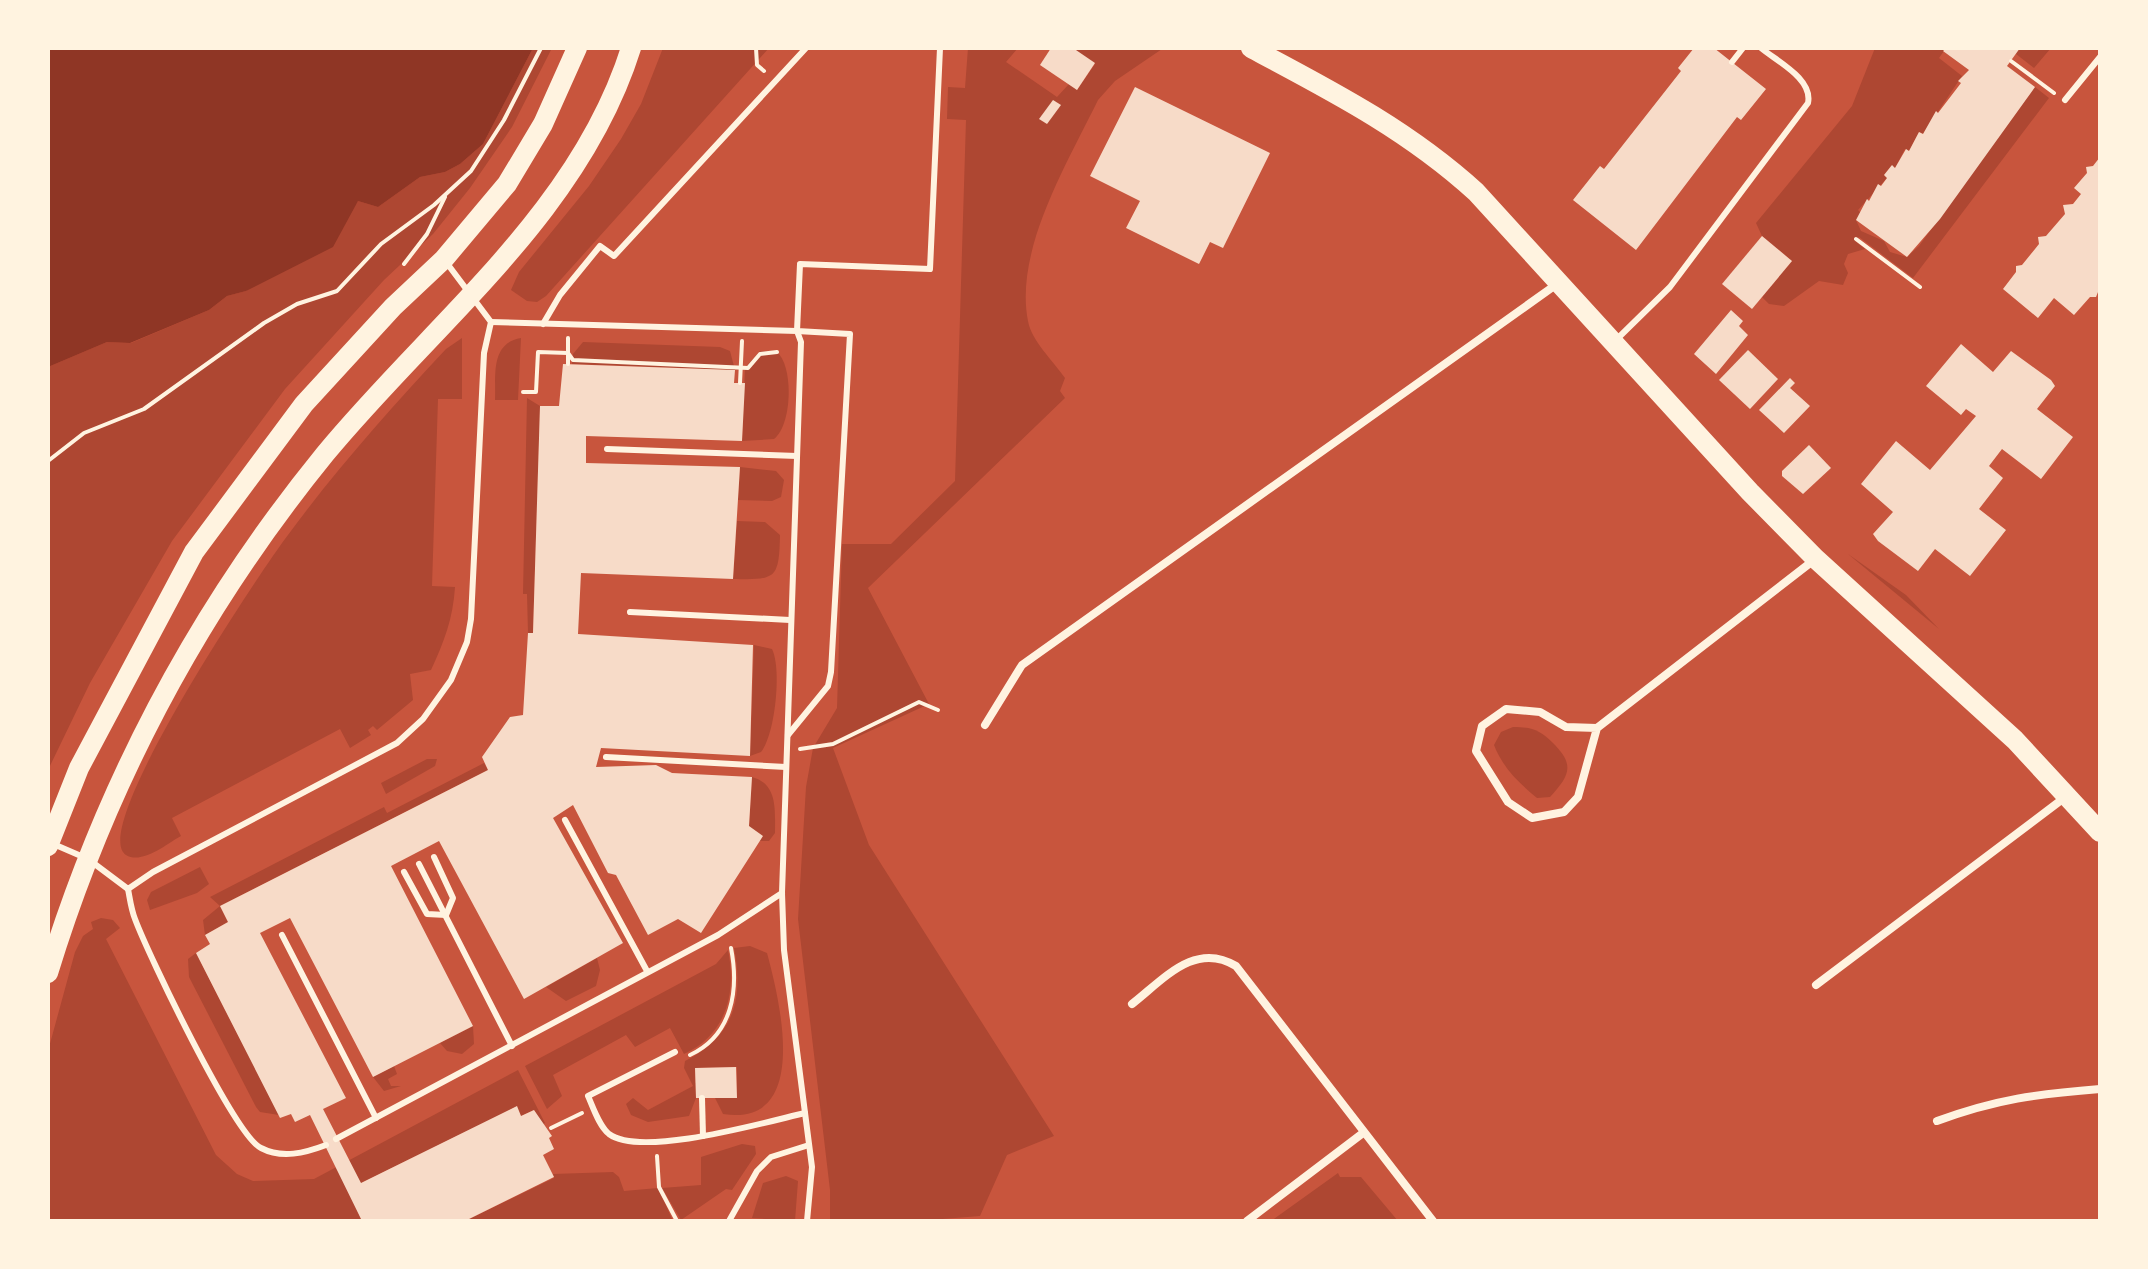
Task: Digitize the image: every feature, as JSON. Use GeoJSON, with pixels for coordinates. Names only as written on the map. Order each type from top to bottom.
{"type":"FeatureCollection","features":[{"type":"Feature","properties":{"kind":"main road"},"geometry":{"type":"LineString","coordinates":[[49,844],[79,768],[194,552],[304,404],[393,307],[444,259],[507,184],[527,152],[577,48]]}},
{"type":"Feature","properties":{"kind":"main road"},"geometry":{"type":"LineString","coordinates":[[1251,48],[1279,54],[1434,154],[1511,227],[1816,559],[1960,687],[2068,795],[2100,832]]}},
{"type":"Feature","properties":{"kind":"main road"},"geometry":{"type":"LineString","coordinates":[[48,973],[111,797],[131,755],[232,580],[327,453],[534,223],[578,162],[602,122],[633,51]]}},
{"type":"Feature","properties":{"kind":"street"},"geometry":{"type":"LineString","coordinates":[[985,725],[1022,665],[1560,282]]}},
{"type":"Feature","properties":{"kind":"street"},"geometry":{"type":"LineString","coordinates":[[1597,728],[1566,727],[1540,712],[1506,709],[1482,726],[1476,751],[1508,802],[1532,818],[1564,812],[1578,797],[1597,728],[1816,559]]}},
{"type":"Feature","properties":{"kind":"street"},"geometry":{"type":"LineString","coordinates":[[1816,985],[2068,795]]}},
{"type":"Feature","properties":{"kind":"street"},"geometry":{"type":"LineString","coordinates":[[1132,1004],[1193,960],[1209,955],[1224,959],[1249,981],[1433,1221]]}},
{"type":"Feature","properties":{"kind":"street"},"geometry":{"type":"LineString","coordinates":[[1937,1121],[1986,1103],[2025,1095],[2100,1089]]}},
{"type":"Feature","properties":{"kind":"street"},"geometry":{"type":"LineString","coordinates":[[1247,1221],[1363,1133]]}},
{"type":"Feature","properties":{"kind":"lane"},"geometry":{"type":"LineString","coordinates":[[543,324],[560,295],[600,246],[614,256],[806,48]]}},
{"type":"Feature","properties":{"kind":"lane"},"geometry":{"type":"LineString","coordinates":[[807,1221],[813,1184],[784,950],[782,893],[801,342],[797,331],[800,264],[930,269],[940,48]]}},
{"type":"Feature","properties":{"kind":"lane"},"geometry":{"type":"LineString","coordinates":[[1732,62],[1743,48]]}},
{"type":"Feature","properties":{"kind":"lane"},"geometry":{"type":"LineString","coordinates":[[1614,342],[1670,287],[1808,103],[1810,94],[1805,83],[1761,48]]}},
{"type":"Feature","properties":{"kind":"lane"},"geometry":{"type":"LineString","coordinates":[[2065,100],[2100,57]]}},
{"type":"Feature","properties":{"kind":"lane"},"geometry":{"type":"LineString","coordinates":[[128,889],[153,872],[397,743],[438,700],[462,657],[471,619],[484,353],[491,322],[444,259]]}},
{"type":"Feature","properties":{"kind":"lane"},"geometry":{"type":"LineString","coordinates":[[491,322],[850,334],[831,672],[828,686],[788,735]]}},
{"type":"Feature","properties":{"kind":"lane"},"geometry":{"type":"LineString","coordinates":[[607,449],[797,456]]}},
{"type":"Feature","properties":{"kind":"lane"},"geometry":{"type":"LineString","coordinates":[[630,612],[790,620]]}},
{"type":"Feature","properties":{"kind":"lane"},"geometry":{"type":"LineString","coordinates":[[606,757],[786,767]]}},
{"type":"Feature","properties":{"kind":"lane"},"geometry":{"type":"LineString","coordinates":[[565,820],[647,971]]}},
{"type":"Feature","properties":{"kind":"lane"},"geometry":{"type":"LineString","coordinates":[[49,844],[88,859],[128,889],[134,917],[183,1018],[251,1141],[259,1148],[279,1154],[326,1145]]}},
{"type":"Feature","properties":{"kind":"lane"},"geometry":{"type":"LineString","coordinates":[[434,857],[453,898],[446,915]]}},
{"type":"Feature","properties":{"kind":"lane"},"geometry":{"type":"LineString","coordinates":[[419,864],[512,1046]]}},
{"type":"Feature","properties":{"kind":"lane"},"geometry":{"type":"LineString","coordinates":[[404,872],[427,914],[446,915]]}},
{"type":"Feature","properties":{"kind":"lane"},"geometry":{"type":"LineString","coordinates":[[336,1139],[718,935],[782,893]]}},
{"type":"Feature","properties":{"kind":"lane"},"geometry":{"type":"LineString","coordinates":[[282,935],[376,1118]]}},
{"type":"Feature","properties":{"kind":"lane"},"geometry":{"type":"LineString","coordinates":[[675,1052],[588,1096],[608,1133],[625,1140],[656,1141],[703,1136],[805,1113]]}},
{"type":"Feature","properties":{"kind":"lane"},"geometry":{"type":"LineString","coordinates":[[702,1098],[703,1136]]}},
{"type":"Feature","properties":{"kind":"lane"},"geometry":{"type":"LineString","coordinates":[[729,1221],[757,1171],[771,1157],[809,1145]]}},
{"type":"Feature","properties":{"kind":"path"},"geometry":{"type":"LineString","coordinates":[[48,461],[84,433],[144,409],[264,323],[297,304],[337,291],[381,244],[471,171],[504,120],[541,48]]}},
{"type":"Feature","properties":{"kind":"path"},"geometry":{"type":"LineString","coordinates":[[756,48],[757,65],[775,81]]}},
{"type":"Feature","properties":{"kind":"path"},"geometry":{"type":"LineString","coordinates":[[2011,61],[2065,100]]}},
{"type":"Feature","properties":{"kind":"path"},"geometry":{"type":"LineString","coordinates":[[402,267],[427,234],[448,192]]}},
{"type":"Feature","properties":{"kind":"path"},"geometry":{"type":"LineString","coordinates":[[1856,239],[1920,287]]}},
{"type":"Feature","properties":{"kind":"path"},"geometry":{"type":"LineString","coordinates":[[740,383],[743,330]]}},
{"type":"Feature","properties":{"kind":"path"},"geometry":{"type":"LineString","coordinates":[[523,392],[536,392],[538,352],[568,353]]}},
{"type":"Feature","properties":{"kind":"path"},"geometry":{"type":"LineString","coordinates":[[568,353],[573,360],[748,368],[760,354],[777,352]]}},
{"type":"Feature","properties":{"kind":"path"},"geometry":{"type":"LineString","coordinates":[[568,353],[568,364]]}},
{"type":"Feature","properties":{"kind":"path"},"geometry":{"type":"LineString","coordinates":[[786,749],[833,744],[919,702],[938,710]]}},
{"type":"Feature","properties":{"kind":"path"},"geometry":{"type":"LineString","coordinates":[[675,1052],[687,1057],[700,1051],[729,1014],[735,993],[731,948]]}},
{"type":"Feature","properties":{"kind":"path"},"geometry":{"type":"LineString","coordinates":[[551,1128],[593,1107]]}},
{"type":"Feature","properties":{"kind":"path"},"geometry":{"type":"LineString","coordinates":[[656,1141],[659,1187],[677,1221]]}},
{"type":"Feature","properties":{"kind":"shaded area"},"geometry":{"type":"Polygon","coordinates":[[[48,48],[533,48],[483,144],[460,164],[445,172],[420,177],[378,207],[358,201],[333,247],[246,291],[227,296],[209,310],[130,343],[107,342],[48,367],[48,48]]]}},
{"type":"Feature","properties":{"kind":"shaded area"},"geometry":{"type":"Polygon","coordinates":[[[533,48],[552,48],[512,127],[470,188],[433,234],[384,280],[285,389],[172,541],[90,683],[48,770],[48,367],[107,342],[131,343],[209,310],[227,296],[246,291],[349,214],[358,201],[378,207],[420,177],[445,172],[460,164],[483,144],[533,48]]]}},
{"type":"Feature","properties":{"kind":"shaded area"},"geometry":{"type":"Polygon","coordinates":[[[663,48],[769,48],[546,296],[537,302],[527,301],[511,290],[519,272],[589,186],[621,139],[641,104],[663,48]]]}},
{"type":"Feature","properties":{"kind":"shaded area"},"geometry":{"type":"Polygon","coordinates":[[[968,48],[1018,48],[1006,62],[1057,97],[1069,84],[1077,90],[1095,64],[1073,48],[1162,49],[1115,81],[1098,100],[1059,178],[1036,236],[1026,294],[1028,321],[1038,343],[1065,378],[1060,391],[1065,398],[868,588],[929,704],[833,748],[869,845],[1054,1136],[1007,1155],[980,1216],[917,1221],[830,1221],[830,1190],[798,919],[806,787],[813,748],[837,708],[842,544],[891,544],[955,481],[966,120],[947,119],[948,87],[965,88],[968,48]]]}},
{"type":"Feature","properties":{"kind":"shaded area"},"geometry":{"type":"Polygon","coordinates":[[[1875,48],[1946,48],[1939,58],[1962,76],[1923,134],[1919,132],[1909,151],[1905,149],[1895,168],[1891,166],[1884,175],[1887,178],[1858,210],[1861,213],[1856,220],[1861,231],[1884,241],[1890,252],[1907,257],[1919,246],[2035,87],[2049,98],[1913,278],[1859,237],[1855,241],[1865,249],[1848,254],[1844,264],[1848,273],[1843,285],[1819,281],[1784,306],[1769,304],[1762,297],[1792,261],[1762,236],[1756,223],[1852,106],[1875,48]]]}},
{"type":"Feature","properties":{"kind":"shaded area"},"geometry":{"type":"Polygon","coordinates":[[[2020,48],[2051,48],[2034,68],[2016,54],[2020,48]]]}},
{"type":"Feature","properties":{"kind":"shaded area"},"geometry":{"type":"Polygon","coordinates":[[[462,338],[462,399],[438,399],[432,586],[455,587],[454,599],[447,630],[431,670],[410,674],[413,700],[377,730],[373,726],[368,730],[371,735],[350,748],[340,729],[172,818],[181,836],[162,848],[140,857],[126,855],[121,836],[131,800],[152,753],[244,600],[285,539],[342,466],[446,349],[462,338]]]}},
{"type":"Feature","properties":{"kind":"shaded area"},"geometry":{"type":"Polygon","coordinates":[[[521,338],[518,400],[495,400],[495,371],[499,353],[511,341],[521,338]]]}},
{"type":"Feature","properties":{"kind":"shaded area"},"geometry":{"type":"Polygon","coordinates":[[[583,342],[720,347],[730,351],[735,370],[572,364],[573,354],[583,342]]]}},
{"type":"Feature","properties":{"kind":"shaded area"},"geometry":{"type":"Polygon","coordinates":[[[760,351],[777,352],[782,359],[788,382],[787,409],[780,432],[774,439],[742,441],[745,368],[760,351]]]}},
{"type":"Feature","properties":{"kind":"shaded area"},"geometry":{"type":"Polygon","coordinates":[[[527,398],[540,406],[533,633],[528,633],[527,594],[523,594],[527,398]]]}},
{"type":"Feature","properties":{"kind":"shaded area"},"geometry":{"type":"Polygon","coordinates":[[[740,467],[776,471],[784,480],[781,497],[772,501],[738,500],[740,467]]]}},
{"type":"Feature","properties":{"kind":"shaded area"},"geometry":{"type":"Polygon","coordinates":[[[737,521],[765,522],[780,535],[776,569],[767,577],[733,579],[737,521]]]}},
{"type":"Feature","properties":{"kind":"shaded area"},"geometry":{"type":"Polygon","coordinates":[[[1848,554],[1906,595],[1939,629],[1848,554]]]}},
{"type":"Feature","properties":{"kind":"shaded area"},"geometry":{"type":"Polygon","coordinates":[[[754,645],[772,649],[777,686],[766,744],[761,752],[750,756],[754,645]]]}},
{"type":"Feature","properties":{"kind":"shaded area"},"geometry":{"type":"Polygon","coordinates":[[[1513,727],[1540,732],[1565,758],[1566,776],[1550,797],[1537,798],[1502,761],[1494,745],[1501,732],[1513,727]]]}},
{"type":"Feature","properties":{"kind":"shaded area"},"geometry":{"type":"Polygon","coordinates":[[[427,759],[437,759],[435,766],[386,794],[381,783],[427,759]]]}},
{"type":"Feature","properties":{"kind":"shaded area"},"geometry":{"type":"Polygon","coordinates":[[[484,763],[488,770],[220,906],[210,897],[384,807],[387,813],[484,763]]]}},
{"type":"Feature","properties":{"kind":"shaded area"},"geometry":{"type":"Polygon","coordinates":[[[752,777],[767,785],[773,799],[775,833],[769,841],[760,841],[749,826],[752,777]]]}},
{"type":"Feature","properties":{"kind":"shaded area"},"geometry":{"type":"Polygon","coordinates":[[[200,867],[209,884],[197,893],[150,910],[147,900],[151,892],[200,867]]]}},
{"type":"Feature","properties":{"kind":"shaded area"},"geometry":{"type":"Polygon","coordinates":[[[220,906],[228,922],[205,935],[203,920],[220,906]]]}},
{"type":"Feature","properties":{"kind":"shaded area"},"geometry":{"type":"Polygon","coordinates":[[[101,918],[113,920],[120,928],[106,939],[216,1155],[237,1174],[253,1181],[314,1179],[518,1070],[545,1123],[542,1125],[534,1110],[521,1116],[516,1107],[361,1183],[345,1183],[362,1221],[48,1221],[48,1051],[75,952],[83,936],[93,929],[91,922],[101,918]]]}},
{"type":"Feature","properties":{"kind":"shaded area"},"geometry":{"type":"Polygon","coordinates":[[[750,946],[767,953],[782,1029],[783,1057],[779,1082],[769,1102],[751,1113],[723,1114],[715,1098],[737,1097],[737,1067],[695,1068],[696,1098],[689,1116],[648,1122],[631,1115],[626,1104],[633,1098],[648,1110],[693,1086],[684,1068],[685,1061],[702,1051],[725,1028],[736,999],[734,948],[750,946]]]}},
{"type":"Feature","properties":{"kind":"shaded area"},"geometry":{"type":"Polygon","coordinates":[[[728,950],[729,997],[719,1024],[710,1036],[684,1054],[670,1028],[635,1047],[626,1035],[553,1075],[562,1096],[547,1109],[525,1066],[716,964],[728,950]]]}},
{"type":"Feature","properties":{"kind":"shaded area"},"geometry":{"type":"Polygon","coordinates":[[[196,953],[279,1115],[260,1112],[256,1107],[189,977],[188,959],[196,953]]]}},
{"type":"Feature","properties":{"kind":"shaded area"},"geometry":{"type":"Polygon","coordinates":[[[597,958],[600,970],[596,986],[566,1001],[546,987],[597,958]]]}},
{"type":"Feature","properties":{"kind":"shaded area"},"geometry":{"type":"Polygon","coordinates":[[[473,1026],[474,1044],[462,1054],[447,1051],[440,1043],[473,1026]]]}},
{"type":"Feature","properties":{"kind":"shaded area"},"geometry":{"type":"Polygon","coordinates":[[[394,1066],[397,1074],[388,1079],[391,1086],[401,1086],[384,1091],[373,1077],[394,1066]]]}},
{"type":"Feature","properties":{"kind":"shaded area"},"geometry":{"type":"Polygon","coordinates":[[[742,1144],[755,1146],[756,1154],[732,1190],[726,1189],[681,1220],[662,1188],[701,1185],[701,1157],[742,1144]]]}},
{"type":"Feature","properties":{"kind":"shaded area"},"geometry":{"type":"Polygon","coordinates":[[[613,1172],[619,1177],[624,1191],[658,1188],[673,1221],[465,1221],[554,1178],[553,1174],[613,1172]]]}},
{"type":"Feature","properties":{"kind":"shaded area"},"geometry":{"type":"Polygon","coordinates":[[[1338,1173],[1340,1177],[1361,1177],[1398,1221],[1271,1221],[1338,1173]]]}},
{"type":"Feature","properties":{"kind":"shaded area"},"geometry":{"type":"Polygon","coordinates":[[[786,1176],[798,1181],[795,1221],[752,1218],[763,1183],[786,1176]]]}},
{"type":"Feature","properties":{"kind":"building"},"geometry":{"type":"Polygon","coordinates":[[[1051,48],[1073,48],[1095,63],[1077,90],[1040,65],[1051,48]]]}},
{"type":"Feature","properties":{"kind":"building"},"geometry":{"type":"Polygon","coordinates":[[[1694,48],[1714,48],[1766,89],[1741,120],[1737,117],[1636,250],[1573,200],[1600,166],[1604,169],[1681,71],[1678,68],[1694,48]]]}},
{"type":"Feature","properties":{"kind":"building"},"geometry":{"type":"Polygon","coordinates":[[[1946,48],[2020,48],[2007,66],[2035,87],[1940,219],[1907,257],[1856,220],[1878,184],[1881,186],[1887,178],[1884,175],[1892,165],[1895,168],[1906,149],[1909,151],[1919,132],[1923,134],[1936,111],[1938,113],[1961,83],[1958,81],[1969,70],[1943,51],[1946,48]]]}},
{"type":"Feature","properties":{"kind":"building"},"geometry":{"type":"Polygon","coordinates":[[[1135,87],[1270,153],[1223,248],[1210,242],[1199,264],[1126,228],[1140,201],[1090,176],[1135,87]]]}},
{"type":"Feature","properties":{"kind":"building"},"geometry":{"type":"Polygon","coordinates":[[[1053,100],[1061,105],[1047,124],[1039,119],[1053,100]]]}},
{"type":"Feature","properties":{"kind":"building"},"geometry":{"type":"Polygon","coordinates":[[[2100,157],[2100,287],[2096,297],[2090,297],[2074,315],[2054,298],[2038,318],[2003,289],[2016,272],[2016,266],[2022,265],[2039,244],[2038,237],[2046,236],[2065,214],[2063,205],[2073,204],[2081,194],[2074,188],[2087,173],[2086,167],[2093,166],[2100,157]]]}},
{"type":"Feature","properties":{"kind":"building"},"geometry":{"type":"Polygon","coordinates":[[[1762,236],[1792,261],[1752,309],[1722,284],[1762,236]]]}},
{"type":"Feature","properties":{"kind":"building"},"geometry":{"type":"Polygon","coordinates":[[[1731,310],[1743,321],[1739,326],[1748,335],[1716,374],[1694,354],[1731,310]]]}},
{"type":"Feature","properties":{"kind":"building"},"geometry":{"type":"Polygon","coordinates":[[[1961,344],[1993,372],[2011,351],[2051,380],[2055,386],[2037,409],[2073,437],[2041,479],[2002,449],[1989,466],[2003,478],[1979,509],[2006,530],[1970,576],[1935,549],[1918,571],[1878,541],[1873,534],[1893,512],[1861,484],[1896,441],[1930,470],[1976,416],[1966,409],[1961,415],[1926,386],[1961,344]]]}},
{"type":"Feature","properties":{"kind":"building"},"geometry":{"type":"Polygon","coordinates":[[[1748,350],[1778,379],[1750,409],[1719,380],[1748,350]]]}},
{"type":"Feature","properties":{"kind":"building"},"geometry":{"type":"Polygon","coordinates":[[[563,364],[735,370],[734,383],[745,383],[742,441],[586,436],[586,463],[740,467],[733,579],[581,573],[578,634],[753,645],[750,756],[601,748],[596,767],[656,765],[672,773],[752,777],[749,826],[763,836],[701,933],[678,919],[648,935],[616,875],[608,873],[573,805],[553,818],[623,943],[524,999],[439,841],[391,866],[473,1026],[373,1077],[290,918],[260,933],[346,1098],[323,1109],[361,1183],[517,1106],[521,1116],[534,1110],[552,1136],[549,1138],[554,1149],[543,1155],[554,1177],[465,1221],[362,1221],[310,1115],[295,1122],[291,1114],[280,1118],[196,953],[210,944],[205,935],[228,922],[220,906],[488,770],[482,757],[510,717],[523,715],[528,633],[533,633],[540,406],[559,406],[563,364]]]}},
{"type":"Feature","properties":{"kind":"building"},"geometry":{"type":"Polygon","coordinates":[[[1790,378],[1795,383],[1790,388],[1810,406],[1784,433],[1759,410],[1790,378]]]}},
{"type":"Feature","properties":{"kind":"building"},"geometry":{"type":"Polygon","coordinates":[[[1809,445],[1831,468],[1803,494],[1782,476],[1782,471],[1809,445]]]}},
{"type":"Feature","properties":{"kind":"building"},"geometry":{"type":"Polygon","coordinates":[[[736,1067],[737,1098],[696,1098],[695,1068],[736,1067]]]}}]}
